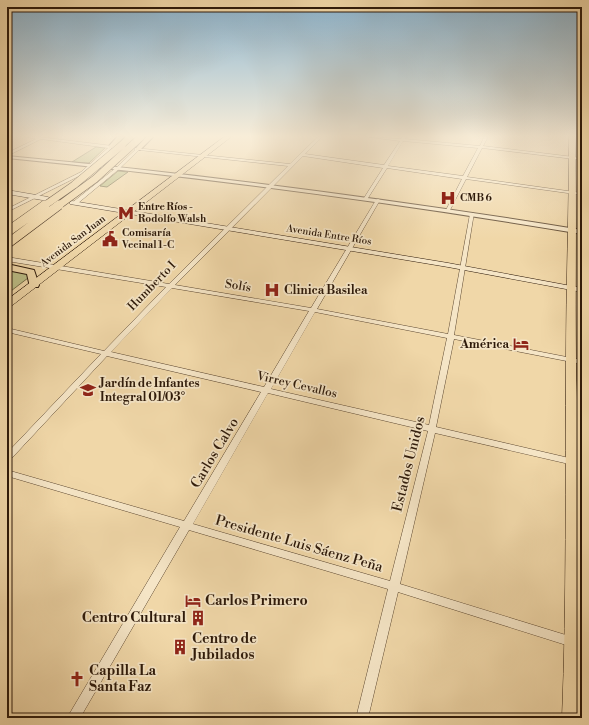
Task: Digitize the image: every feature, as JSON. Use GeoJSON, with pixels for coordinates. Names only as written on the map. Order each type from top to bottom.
{"type":"FeatureCollection","features":[{"type":"Feature","properties":{"kind":"highway"},"geometry":{"type":"LineString","coordinates":[[7,232],[92,171]]}},
{"type":"Feature","properties":{"kind":"highway"},"geometry":{"type":"LineString","coordinates":[[7,244],[104,171]]}},
{"type":"Feature","properties":{"kind":"highway"},"geometry":{"type":"LineString","coordinates":[[7,267],[31,272],[34,285]]}},
{"type":"Feature","properties":{"kind":"main road","name":"Avenida San Juan"},"geometry":{"type":"LineString","coordinates":[[7,305],[185,171]]}},
{"type":"Feature","properties":{"kind":"main road"},"geometry":{"type":"LineString","coordinates":[[572,171],[573,192],[578,232],[576,289],[578,644],[572,718]]}},
{"type":"Feature","properties":{"kind":"main road"},"geometry":{"type":"LineString","coordinates":[[7,192],[48,199]]}},
{"type":"Feature","properties":{"kind":"main road","name":"Avenida Entre Ríos"},"geometry":{"type":"LineString","coordinates":[[74,203],[464,268],[576,289]]}},
{"type":"Feature","properties":{"kind":"street"},"geometry":{"type":"LineString","coordinates":[[7,211],[85,171]]}},
{"type":"Feature","properties":{"kind":"street"},"geometry":{"type":"LineString","coordinates":[[74,203],[114,171]]}},
{"type":"Feature","properties":{"kind":"street"},"geometry":{"type":"LineString","coordinates":[[143,171],[271,185],[366,198],[578,232]]}},
{"type":"Feature","properties":{"kind":"street","name":"Humberto I"},"geometry":{"type":"LineString","coordinates":[[7,458],[104,352],[285,171]]}},
{"type":"Feature","properties":{"kind":"street"},"geometry":{"type":"LineString","coordinates":[[366,198],[383,171]]}},
{"type":"Feature","properties":{"kind":"street"},"geometry":{"type":"LineString","coordinates":[[421,171],[582,194]]}},
{"type":"Feature","properties":{"kind":"street"},"geometry":{"type":"LineString","coordinates":[[448,210],[468,171]]}},
{"type":"Feature","properties":{"kind":"street","name":"Carlos Calvo"},"geometry":{"type":"LineString","coordinates":[[73,718],[378,200]]}},
{"type":"Feature","properties":{"kind":"street","name":"Estados Unidos"},"geometry":{"type":"LineString","coordinates":[[362,718],[432,429],[464,268],[472,214]]}},
{"type":"Feature","properties":{"kind":"street","name":"Solís"},"geometry":{"type":"LineString","coordinates":[[7,259],[314,310],[576,361]]}},
{"type":"Feature","properties":{"kind":"street","name":"Virrey Cevallos"},"geometry":{"type":"LineString","coordinates":[[7,330],[577,463]]}},
{"type":"Feature","properties":{"kind":"street","name":"Presidente Luis Sáenz Peña"},"geometry":{"type":"LineString","coordinates":[[7,472],[393,586],[578,644]]}},
{"type":"Feature","properties":{"kind":"green space"},"geometry":{"type":"Polygon","coordinates":[[[118,171],[128,172],[107,187],[100,186],[118,171]]]}},
{"type":"Feature","properties":{"kind":"green space"},"geometry":{"type":"Polygon","coordinates":[[[7,269],[28,272],[28,278],[7,294],[7,269]]]}},
{"type":"Feature","properties":{"kind":"place","name":"CMB 6"},"geometry":{"type":"Point","coordinates":[448,198]}},
{"type":"Feature","properties":{"kind":"place","name":"Entre Ríos - Rodolfo Walsh"},"geometry":{"type":"Point","coordinates":[126,213]}},
{"type":"Feature","properties":{"kind":"place","name":"Comisaría Vecinal 1-C"},"geometry":{"type":"Point","coordinates":[110,239]}},
{"type":"Feature","properties":{"kind":"place","name":"Clinica Basilea"},"geometry":{"type":"Point","coordinates":[272,290]}},
{"type":"Feature","properties":{"kind":"place","name":"América"},"geometry":{"type":"Point","coordinates":[521,344]}},
{"type":"Feature","properties":{"kind":"place","name":"Jardín de Infantes Integral 01/03°"},"geometry":{"type":"Point","coordinates":[88,390]}},
{"type":"Feature","properties":{"kind":"place","name":"Carlos Primero"},"geometry":{"type":"Point","coordinates":[193,601]}},
{"type":"Feature","properties":{"kind":"place","name":"Centro Cultural"},"geometry":{"type":"Point","coordinates":[198,618]}},
{"type":"Feature","properties":{"kind":"place","name":"Centro de Jubilados"},"geometry":{"type":"Point","coordinates":[180,647]}},
{"type":"Feature","properties":{"kind":"place","name":"Capilla La Santa Faz"},"geometry":{"type":"Point","coordinates":[77,679]}}]}
